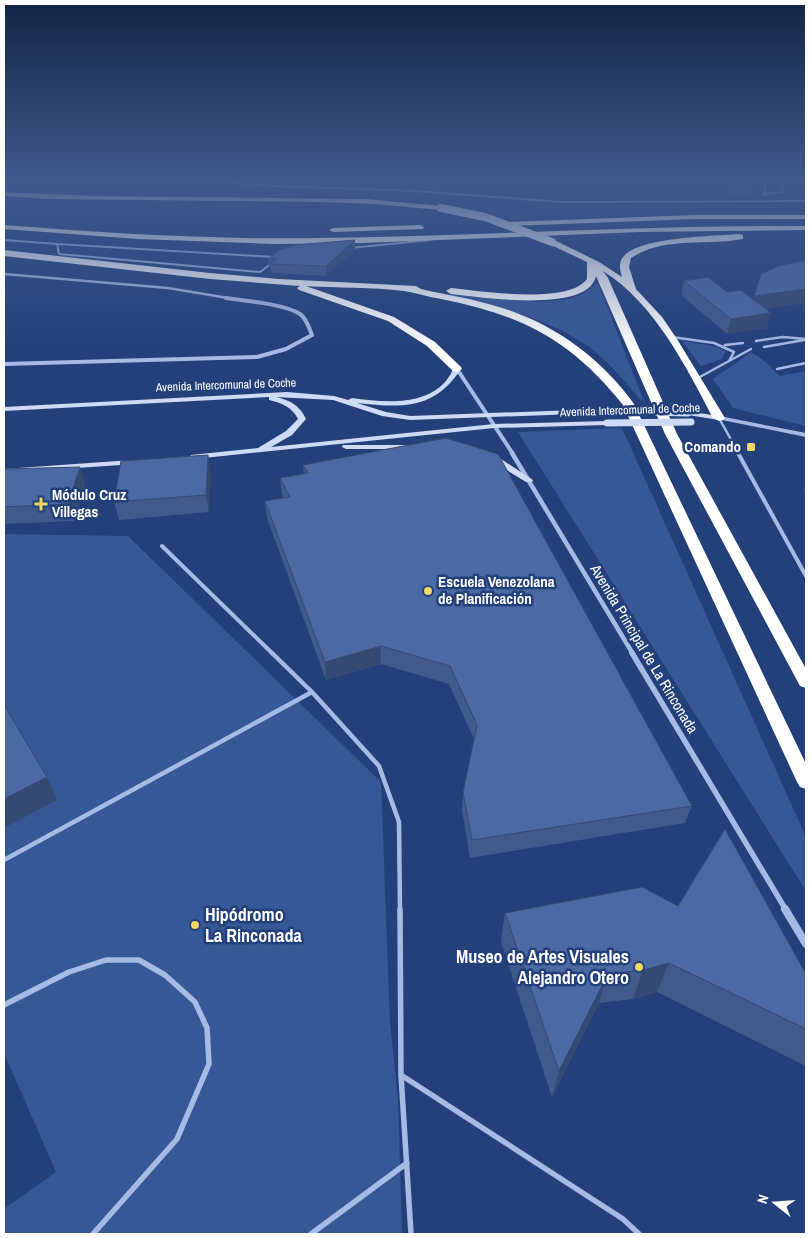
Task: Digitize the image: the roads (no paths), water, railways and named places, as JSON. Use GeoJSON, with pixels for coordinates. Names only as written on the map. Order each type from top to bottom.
{"type":"FeatureCollection","features":[{"type":"Feature","properties":{"kind":"highway"},"geometry":{"type":"LineString","coordinates":[[102,235],[214,240],[361,240],[489,235]]}},
{"type":"Feature","properties":{"kind":"highway"},"geometry":{"type":"LineString","coordinates":[[533,235],[552,242],[609,272],[636,294]]}},
{"type":"Feature","properties":{"kind":"highway"},"geometry":{"type":"LineString","coordinates":[[719,418],[698,378],[670,336],[636,294],[627,278],[624,266],[628,256],[652,244],[770,235]]}},
{"type":"Feature","properties":{"kind":"highway"},"geometry":{"type":"LineString","coordinates":[[4,253],[279,282],[430,289],[517,296],[559,296],[570,294],[589,284],[592,278],[591,262]]}},
{"type":"Feature","properties":{"kind":"highway"},"geometry":{"type":"LineString","coordinates":[[591,262],[603,278],[671,434],[806,682]]}},
{"type":"Feature","properties":{"kind":"highway"},"geometry":{"type":"LineString","coordinates":[[279,282],[346,302],[392,319],[431,344],[457,369]]}},
{"type":"Feature","properties":{"kind":"highway"},"geometry":{"type":"LineString","coordinates":[[407,289],[496,309],[530,322],[576,348],[610,380],[628,404],[806,782]]}},
{"type":"Feature","properties":{"kind":"main road"},"geometry":{"type":"LineString","coordinates":[[334,398],[374,403],[416,401],[438,393],[452,380],[457,369]]}},
{"type":"Feature","properties":{"kind":"main road","name":"Avenida Intercomunal de Coche"},"geometry":{"type":"LineString","coordinates":[[4,408],[287,394],[334,398],[385,414],[410,418],[603,411],[688,413],[719,418]]}},
{"type":"Feature","properties":{"kind":"main road"},"geometry":{"type":"LineString","coordinates":[[254,452],[287,434],[302,419],[300,413],[287,402],[257,395]]}},
{"type":"Feature","properties":{"kind":"main road","name":"Avenida Intercomunal de Coche"},"geometry":{"type":"LineString","coordinates":[[185,457],[254,452],[494,426],[691,422],[719,418]]}},
{"type":"Feature","properties":{"kind":"main road"},"geometry":{"type":"LineString","coordinates":[[316,445],[350,447],[428,446]]}},
{"type":"Feature","properties":{"kind":"main road"},"geometry":{"type":"LineString","coordinates":[[484,455],[495,459],[529,480]]}},
{"type":"Feature","properties":{"kind":"main road"},"geometry":{"type":"LineString","coordinates":[[4,471],[145,461]]}},
{"type":"Feature","properties":{"kind":"street"},"geometry":{"type":"LineString","coordinates":[[4,364],[257,358],[283,352],[302,343],[312,335],[306,320],[300,314],[272,305],[168,288],[5,275]]}},
{"type":"Feature","properties":{"kind":"street","name":"Avenida Principal de La Rinconada"},"geometry":{"type":"LineString","coordinates":[[457,369],[479,400],[487,416],[529,480],[806,944]]}},
{"type":"Feature","properties":{"kind":"street"},"geometry":{"type":"LineString","coordinates":[[719,418],[806,435]]}},
{"type":"Feature","properties":{"kind":"lane"},"geometry":{"type":"LineString","coordinates":[[348,248],[414,242],[450,236]]}},
{"type":"Feature","properties":{"kind":"lane"},"geometry":{"type":"LineString","coordinates":[[4,240],[280,257],[260,272],[59,254],[57,244]]}},
{"type":"Feature","properties":{"kind":"lane"},"geometry":{"type":"LineString","coordinates":[[670,336],[716,344],[742,343]]}},
{"type":"Feature","properties":{"kind":"lane"},"geometry":{"type":"LineString","coordinates":[[756,341],[783,337],[806,339]]}},
{"type":"Feature","properties":{"kind":"lane"},"geometry":{"type":"LineString","coordinates":[[764,347],[806,339]]}},
{"type":"Feature","properties":{"kind":"lane"},"geometry":{"type":"LineString","coordinates":[[716,344],[732,349],[734,352],[729,360]]}},
{"type":"Feature","properties":{"kind":"lane"},"geometry":{"type":"LineString","coordinates":[[698,378],[751,349]]}},
{"type":"Feature","properties":{"kind":"lane"},"geometry":{"type":"LineString","coordinates":[[777,369],[806,363]]}},
{"type":"Feature","properties":{"kind":"lane"},"geometry":{"type":"LineString","coordinates":[[719,418],[806,576]]}},
{"type":"Feature","properties":{"kind":"lane"},"geometry":{"type":"LineString","coordinates":[[162,546],[312,692],[379,766],[399,822],[401,1075],[411,1234]]}},
{"type":"Feature","properties":{"kind":"lane"},"geometry":{"type":"LineString","coordinates":[[4,860],[312,692]]}},
{"type":"Feature","properties":{"kind":"lane"},"geometry":{"type":"LineString","coordinates":[[4,1005],[69,972],[106,960],[140,960],[165,975],[195,1002],[207,1028],[209,1064],[177,1139],[93,1234]]}},
{"type":"Feature","properties":{"kind":"lane"},"geometry":{"type":"LineString","coordinates":[[401,1075],[623,1219],[639,1234]]}},
{"type":"Feature","properties":{"kind":"lane"},"geometry":{"type":"LineString","coordinates":[[311,1234],[407,1163]]}},
{"type":"Feature","properties":{"kind":"place","name":"Comando"},"geometry":{"type":"Point","coordinates":[751,447]}},
{"type":"Feature","properties":{"kind":"place","name":"Módulo Cruz Villegas"},"geometry":{"type":"Point","coordinates":[41,504]}},
{"type":"Feature","properties":{"kind":"place","name":"Escuela Venezolana de Planificación"},"geometry":{"type":"Point","coordinates":[428,591]}},
{"type":"Feature","properties":{"kind":"place","name":"Hipódromo La Rinconada"},"geometry":{"type":"Point","coordinates":[195,925]}},
{"type":"Feature","properties":{"kind":"place","name":"Museo de Artes Visuales Alejandro Otero"},"geometry":{"type":"Point","coordinates":[639,967]}}]}
